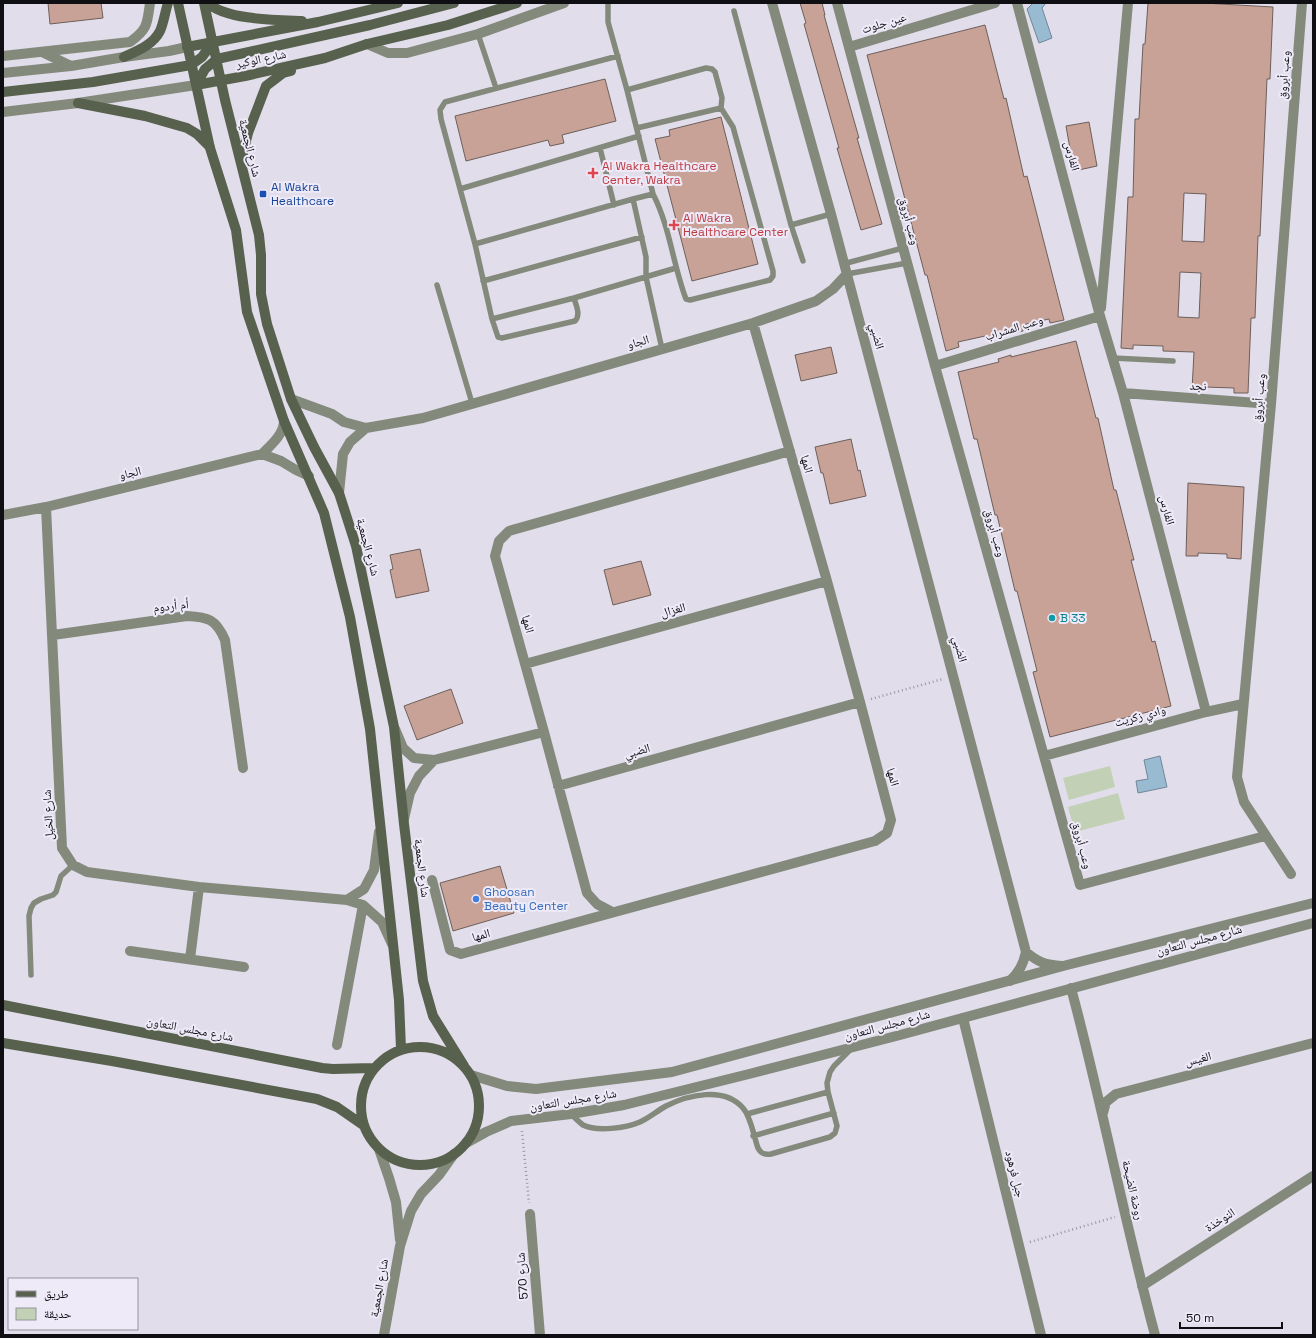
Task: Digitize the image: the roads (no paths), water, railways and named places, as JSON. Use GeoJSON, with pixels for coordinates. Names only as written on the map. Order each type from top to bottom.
{"type":"FeatureCollection","features":[{"type":"Feature","properties":{"kind":"main road"},"geometry":{"type":"LineString","coordinates":[[124,57],[143,48],[155,38],[160,30],[168,3]]}},
{"type":"Feature","properties":{"kind":"main road"},"geometry":{"type":"LineString","coordinates":[[178,3],[184,30],[197,61],[196,85],[210,148],[236,230],[247,312],[284,420],[324,513],[350,617],[370,729],[399,1000],[401,1049]]}},
{"type":"Feature","properties":{"kind":"main road","name":"شارع الجمعية"},"geometry":{"type":"LineString","coordinates":[[204,3],[213,42],[210,64],[225,100],[259,235],[261,254],[261,294],[267,324],[291,399],[314,447],[339,493],[356,546],[394,727],[423,981],[433,1016],[464,1066]]}},
{"type":"Feature","properties":{"kind":"main road"},"geometry":{"type":"LineString","coordinates":[[208,3],[222,11],[236,15],[271,20],[318,22]]}},
{"type":"Feature","properties":{"kind":"main road","name":"شارع الوكير"},"geometry":{"type":"LineString","coordinates":[[191,47],[318,22],[398,3]]}},
{"type":"Feature","properties":{"kind":"main road"},"geometry":{"type":"LineString","coordinates":[[3,92],[93,82],[197,61],[210,64],[454,3]]}},
{"type":"Feature","properties":{"kind":"main road","name":"شارع الوكير"},"geometry":{"type":"LineString","coordinates":[[196,85],[245,76],[325,58],[367,44],[448,25],[518,3]]}},
{"type":"Feature","properties":{"kind":"main road"},"geometry":{"type":"LineString","coordinates":[[197,61],[213,42]]}},
{"type":"Feature","properties":{"kind":"main road"},"geometry":{"type":"LineString","coordinates":[[240,162],[248,133],[266,86],[283,74],[325,58]]}},
{"type":"Feature","properties":{"kind":"main road"},"geometry":{"type":"LineString","coordinates":[[210,64],[218,81]]}},
{"type":"Feature","properties":{"kind":"main road"},"geometry":{"type":"LineString","coordinates":[[196,85],[210,64]]}},
{"type":"Feature","properties":{"kind":"main road"},"geometry":{"type":"LineString","coordinates":[[78,103],[145,116],[187,128],[197,134],[210,148]]}},
{"type":"Feature","properties":{"kind":"main road","name":"شارع مجلس التعاون"},"geometry":{"type":"LineString","coordinates":[[3,1005],[322,1068],[373,1068]]}},
{"type":"Feature","properties":{"kind":"main road"},"geometry":{"type":"LineString","coordinates":[[3,1043],[112,1061],[317,1099],[337,1107],[363,1125]]}},
{"type":"Feature","properties":{"kind":"main road"},"geometry":{"type":"LineString","coordinates":[[418,1046],[435,1048],[451,1055],[464,1066],[471,1075],[478,1092],[479,1109],[475,1127],[466,1142],[454,1154],[436,1163],[415,1165],[396,1160],[379,1149],[370,1138],[363,1125],[360,1105],[363,1086],[373,1068],[386,1057],[401,1049],[418,1046]]}},
{"type":"Feature","properties":{"kind":"street"},"geometry":{"type":"LineString","coordinates":[[3,56],[130,42],[142,33],[147,22],[150,3]]}},
{"type":"Feature","properties":{"kind":"street"},"geometry":{"type":"LineString","coordinates":[[367,44],[388,53],[407,53],[478,34],[564,3]]}},
{"type":"Feature","properties":{"kind":"street","name":"الضبي"},"geometry":{"type":"LineString","coordinates":[[772,3],[831,214],[1026,952]]}},
{"type":"Feature","properties":{"kind":"street","name":"وعب أبروق"},"geometry":{"type":"LineString","coordinates":[[837,3],[935,366],[1080,885],[1265,836]]}},
{"type":"Feature","properties":{"kind":"street","name":"عين جلوت"},"geometry":{"type":"LineString","coordinates":[[849,47],[995,3]]}},
{"type":"Feature","properties":{"kind":"street","name":"الفارس"},"geometry":{"type":"LineString","coordinates":[[1017,3],[1100,316],[1123,393],[1206,712]]}},
{"type":"Feature","properties":{"kind":"street","name":"الفارس"},"geometry":{"type":"LineString","coordinates":[[1100,316],[1128,3]]}},
{"type":"Feature","properties":{"kind":"street","name":"وعب أبروق"},"geometry":{"type":"LineString","coordinates":[[1291,874],[1244,802],[1238,777],[1243,704],[1271,404],[1302,3]]}},
{"type":"Feature","properties":{"kind":"street","name":"شارع الوكير"},"geometry":{"type":"LineString","coordinates":[[3,73],[71,66],[191,47]]}},
{"type":"Feature","properties":{"kind":"street"},"geometry":{"type":"LineString","coordinates":[[42,52],[71,66]]}},
{"type":"Feature","properties":{"kind":"street","name":"شارع الوكير"},"geometry":{"type":"LineString","coordinates":[[3,112],[78,103],[196,85]]}},
{"type":"Feature","properties":{"kind":"street","name":"الجاو"},"geometry":{"type":"LineString","coordinates":[[291,399],[332,414],[344,422],[366,428],[423,418],[753,323],[816,301],[833,290],[847,274]]}},
{"type":"Feature","properties":{"kind":"street","name":"وعب المشراب"},"geometry":{"type":"LineString","coordinates":[[935,366],[1100,316]]}},
{"type":"Feature","properties":{"kind":"street","name":"المها"},"geometry":{"type":"LineString","coordinates":[[432,880],[450,950],[461,954],[875,841],[887,833],[891,820],[860,702],[753,323]]}},
{"type":"Feature","properties":{"kind":"street","name":"نجد"},"geometry":{"type":"LineString","coordinates":[[1123,393],[1271,404]]}},
{"type":"Feature","properties":{"kind":"street"},"geometry":{"type":"LineString","coordinates":[[284,420],[284,426],[276,440],[262,454],[281,461],[309,476]]}},
{"type":"Feature","properties":{"kind":"street"},"geometry":{"type":"LineString","coordinates":[[339,493],[343,454],[350,442],[366,428]]}},
{"type":"Feature","properties":{"kind":"street","name":"المها"},"geometry":{"type":"LineString","coordinates":[[612,912],[598,904],[587,893],[495,556],[499,541],[509,531],[790,451]]}},
{"type":"Feature","properties":{"kind":"street","name":"الجاو"},"geometry":{"type":"LineString","coordinates":[[3,515],[46,507],[262,454]]}},
{"type":"Feature","properties":{"kind":"street","name":"شارع الخيل"},"geometry":{"type":"LineString","coordinates":[[46,507],[62,848],[72,865]]}},
{"type":"Feature","properties":{"kind":"street","name":"الغزال"},"geometry":{"type":"LineString","coordinates":[[525,664],[827,581]]}},
{"type":"Feature","properties":{"kind":"street","name":"أم أردوم"},"geometry":{"type":"LineString","coordinates":[[52,635],[186,616],[202,617],[213,622],[221,630],[225,640],[244,768]]}},
{"type":"Feature","properties":{"kind":"street","name":"الضبي"},"geometry":{"type":"LineString","coordinates":[[558,786],[860,702]]}},
{"type":"Feature","properties":{"kind":"street","name":"وادي زكريت"},"geometry":{"type":"LineString","coordinates":[[1044,756],[1206,712],[1243,704]]}},
{"type":"Feature","properties":{"kind":"street"},"geometry":{"type":"LineString","coordinates":[[394,727],[403,748],[414,758],[434,760],[544,732]]}},
{"type":"Feature","properties":{"kind":"street"},"geometry":{"type":"LineString","coordinates":[[404,824],[410,793],[419,776],[434,760]]}},
{"type":"Feature","properties":{"kind":"street"},"geometry":{"type":"LineString","coordinates":[[347,900],[364,889],[374,870],[380,822]]}},
{"type":"Feature","properties":{"kind":"street"},"geometry":{"type":"LineString","coordinates":[[72,865],[87,872],[199,887],[347,900],[363,905],[382,922],[393,946]]}},
{"type":"Feature","properties":{"kind":"street"},"geometry":{"type":"LineString","coordinates":[[190,959],[199,887]]}},
{"type":"Feature","properties":{"kind":"street","name":"شارع مجلس التعاون"},"geometry":{"type":"LineString","coordinates":[[471,1075],[507,1086],[536,1089],[672,1072],[1063,966],[1313,903]]}},
{"type":"Feature","properties":{"kind":"street"},"geometry":{"type":"LineString","coordinates":[[338,1045],[363,905]]}},
{"type":"Feature","properties":{"kind":"street","name":"شارع مجلس التعاون"},"geometry":{"type":"LineString","coordinates":[[466,1142],[511,1121],[571,1114],[624,1105],[963,1018],[1313,923]]}},
{"type":"Feature","properties":{"kind":"street"},"geometry":{"type":"LineString","coordinates":[[130,951],[244,967]]}},
{"type":"Feature","properties":{"kind":"street"},"geometry":{"type":"LineString","coordinates":[[1010,981],[1018,973],[1024,963],[1026,952],[1036,960],[1049,965],[1063,966]]}},
{"type":"Feature","properties":{"kind":"street","name":"روضة الضيحة"},"geometry":{"type":"LineString","coordinates":[[1071,988],[1088,1049],[1125,1214],[1155,1335]]}},
{"type":"Feature","properties":{"kind":"street","name":"جبل فرهود"},"geometry":{"type":"LineString","coordinates":[[963,1018],[1041,1335]]}},
{"type":"Feature","properties":{"kind":"street","name":"الغيس"},"geometry":{"type":"LineString","coordinates":[[1103,1115],[1106,1102],[1116,1094],[1313,1043]]}},
{"type":"Feature","properties":{"kind":"street","name":"شارع الجمعية"},"geometry":{"type":"LineString","coordinates":[[379,1149],[396,1202],[400,1246]]}},
{"type":"Feature","properties":{"kind":"street","name":"شارع الجمعية"},"geometry":{"type":"LineString","coordinates":[[384,1335],[400,1246],[411,1211],[421,1194],[439,1175],[454,1154]]}},
{"type":"Feature","properties":{"kind":"street","name":"النوخذة"},"geometry":{"type":"LineString","coordinates":[[1142,1286],[1313,1176]]}},
{"type":"Feature","properties":{"kind":"street","name":"شارع 570"},"geometry":{"type":"LineString","coordinates":[[530,1214],[540,1335]]}},
{"type":"Feature","properties":{"kind":"lane"},"geometry":{"type":"LineString","coordinates":[[608,3],[608,22],[637,128],[653,194],[661,209],[676,268],[686,299],[690,300],[770,280],[773,276],[772,271],[733,127],[721,108],[722,98],[715,72],[706,68],[627,90]]}},
{"type":"Feature","properties":{"kind":"lane"},"geometry":{"type":"LineString","coordinates":[[734,11],[791,225],[803,261]]}},
{"type":"Feature","properties":{"kind":"lane"},"geometry":{"type":"LineString","coordinates":[[478,34],[496,88]]}},
{"type":"Feature","properties":{"kind":"lane"},"geometry":{"type":"LineString","coordinates":[[574,298],[578,315],[575,321],[502,338],[498,337],[492,319],[475,244],[441,119],[440,110],[445,102],[618,56]]}},
{"type":"Feature","properties":{"kind":"lane"},"geometry":{"type":"LineString","coordinates":[[637,128],[721,108]]}},
{"type":"Feature","properties":{"kind":"lane"},"geometry":{"type":"LineString","coordinates":[[460,189],[639,136]]}},
{"type":"Feature","properties":{"kind":"lane"},"geometry":{"type":"LineString","coordinates":[[600,148],[614,205]]}},
{"type":"Feature","properties":{"kind":"lane"},"geometry":{"type":"LineString","coordinates":[[475,244],[653,194]]}},
{"type":"Feature","properties":{"kind":"lane"},"geometry":{"type":"LineString","coordinates":[[633,199],[646,257],[646,277],[662,349]]}},
{"type":"Feature","properties":{"kind":"lane"},"geometry":{"type":"LineString","coordinates":[[791,225],[831,214]]}},
{"type":"Feature","properties":{"kind":"lane"},"geometry":{"type":"LineString","coordinates":[[483,281],[642,237]]}},
{"type":"Feature","properties":{"kind":"lane"},"geometry":{"type":"LineString","coordinates":[[843,264],[903,248]]}},
{"type":"Feature","properties":{"kind":"lane"},"geometry":{"type":"LineString","coordinates":[[847,274],[907,263]]}},
{"type":"Feature","properties":{"kind":"lane"},"geometry":{"type":"LineString","coordinates":[[492,319],[574,298],[676,268]]}},
{"type":"Feature","properties":{"kind":"lane"},"geometry":{"type":"LineString","coordinates":[[437,285],[472,403]]}},
{"type":"Feature","properties":{"kind":"lane"},"geometry":{"type":"LineString","coordinates":[[1113,358],[1173,361]]}},
{"type":"Feature","properties":{"kind":"lane"},"geometry":{"type":"LineString","coordinates":[[31,975],[30,908],[38,900],[53,895],[56,892],[61,876],[72,865]]}},
{"type":"Feature","properties":{"kind":"lane"},"geometry":{"type":"LineString","coordinates":[[571,1114],[582,1125],[593,1128],[617,1128],[631,1126],[640,1122],[674,1102],[713,1094],[734,1101],[743,1108],[747,1114],[760,1151],[766,1155],[771,1154],[830,1137],[835,1133],[837,1126],[827,1083],[830,1072],[839,1060],[853,1047]]}},
{"type":"Feature","properties":{"kind":"lane"},"geometry":{"type":"LineString","coordinates":[[747,1114],[828,1092]]}},
{"type":"Feature","properties":{"kind":"lane"},"geometry":{"type":"LineString","coordinates":[[754,1136],[834,1113]]}},
{"type":"Feature","properties":{"kind":"water"},"geometry":{"type":"Polygon","coordinates":[[[1033,3],[1046,3],[1042,8],[1052,38],[1039,43],[1027,9],[1033,3]]]}},
{"type":"Feature","properties":{"kind":"water"},"geometry":{"type":"Polygon","coordinates":[[[1160,756],[1167,787],[1138,793],[1136,781],[1148,779],[1144,760],[1160,756]]]}},
{"type":"Feature","properties":{"kind":"place","name":"Al Wakra Healthcare Center, Wakra"},"geometry":{"type":"Point","coordinates":[593,173]}},
{"type":"Feature","properties":{"kind":"place","name":"Al Wakra Healthcare"},"geometry":{"type":"Point","coordinates":[263,194]}},
{"type":"Feature","properties":{"kind":"place","name":"Al Wakra Healthcare Center"},"geometry":{"type":"Point","coordinates":[674,225]}},
{"type":"Feature","properties":{"kind":"place","name":"B 33"},"geometry":{"type":"Point","coordinates":[1052,618]}},
{"type":"Feature","properties":{"kind":"place","name":"Ghoosan Beauty Center"},"geometry":{"type":"Point","coordinates":[476,899]}}]}
